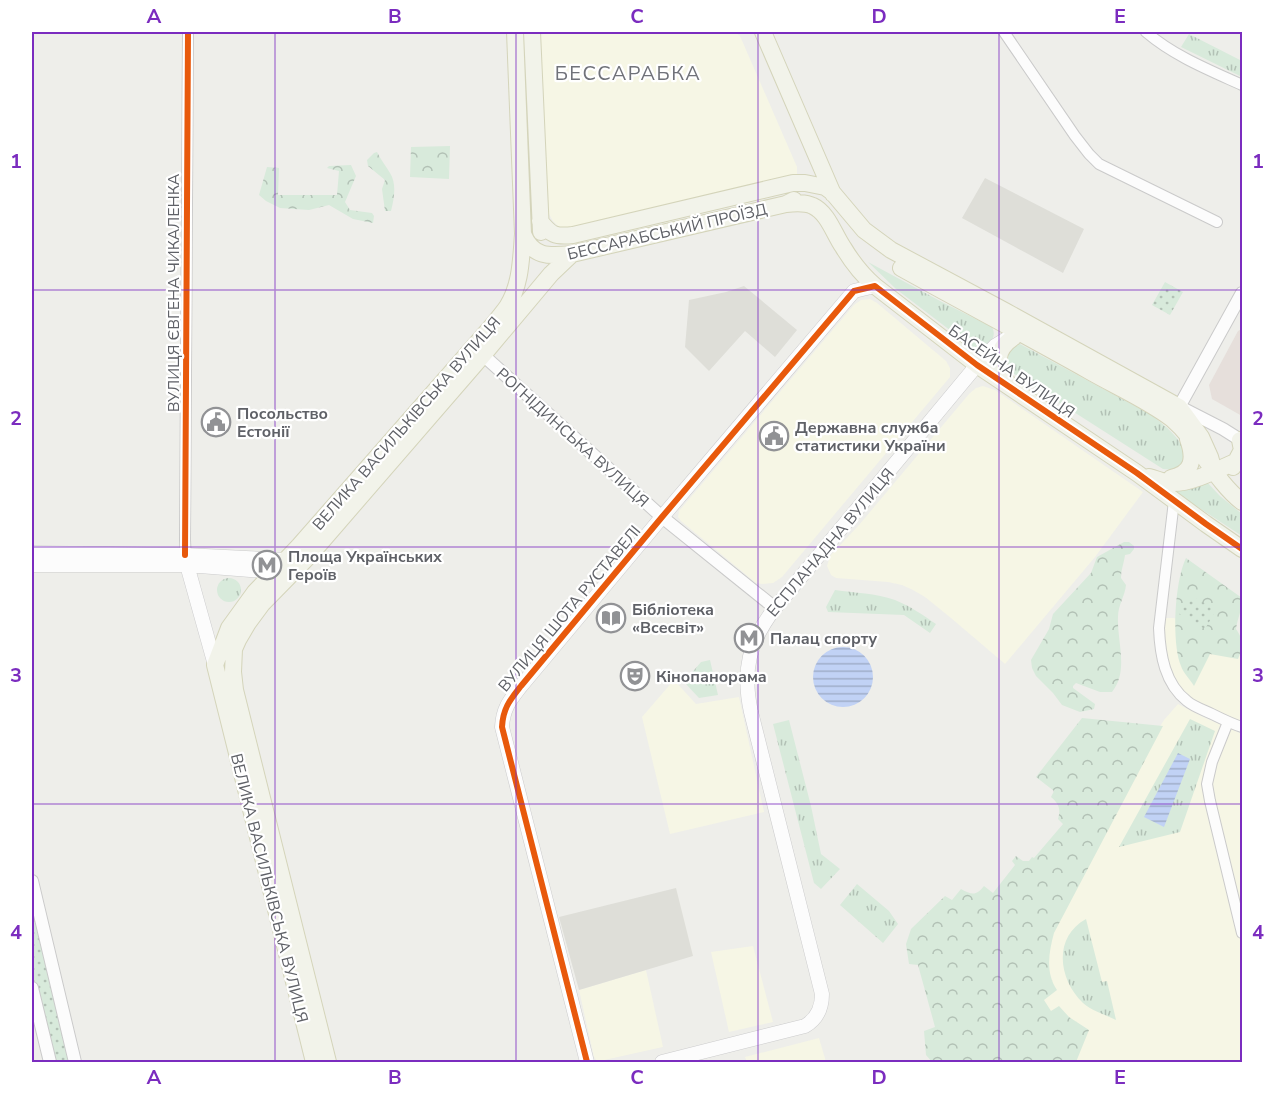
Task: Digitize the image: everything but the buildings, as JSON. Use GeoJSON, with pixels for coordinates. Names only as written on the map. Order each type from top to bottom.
{"type":"FeatureCollection","features":[{"type":"Feature","properties":{"kind":"main road","name":"ВЕЛИКА ВАСИЛЬКІВСЬКА ВУЛИЦЯ"},"geometry":{"type":"LineString","coordinates":[[328,1062],[237,697],[233,672],[234,649],[248,623],[285,567],[331,510],[507,308],[514,294],[521,266],[523,234],[515,32]]}},
{"type":"Feature","properties":{"kind":"main road","name":"ВЕЛИКА ВАСИЛЬКІВСЬКА ВУЛИЦЯ"},"geometry":{"type":"LineString","coordinates":[[531,300],[541,272],[542,254],[532,32]]}},
{"type":"Feature","properties":{"kind":"main road","name":"БАСЕЙНА ВУЛИЦЯ"},"geometry":{"type":"LineString","coordinates":[[763,32],[839,208],[857,236],[885,259],[1021,337],[1149,404],[1170,418],[1196,445],[1229,491],[1242,502]]}},
{"type":"Feature","properties":{"kind":"main road"},"geometry":{"type":"LineString","coordinates":[[816,184],[819,177],[819,163]]}},
{"type":"Feature","properties":{"kind":"main road","name":"БЕССАРАБСЬКИЙ ПРОЇЗД"},"geometry":{"type":"LineString","coordinates":[[540,221],[551,234],[573,235],[793,183],[816,184],[832,192]]}},
{"type":"Feature","properties":{"kind":"main road","name":"БЕССАРАБСЬКИЙ ПРОЇЗД"},"geometry":{"type":"LineString","coordinates":[[523,234],[530,247],[542,254],[554,256],[572,254],[786,204],[801,197],[816,184]]}},
{"type":"Feature","properties":{"kind":"main road","name":"БАСЕЙНА ВУЛИЦЯ"},"geometry":{"type":"LineString","coordinates":[[832,192],[864,230],[891,250],[1179,407]]}},
{"type":"Feature","properties":{"kind":"main road","name":"БАСЕЙНА ВУЛИЦЯ"},"geometry":{"type":"LineString","coordinates":[[786,204],[806,203],[815,207],[824,215],[842,247],[863,276],[875,286],[977,365],[1137,473]]}},
{"type":"Feature","properties":{"kind":"main road","name":"ВЕЛИКА ВАСИЛЬКІВСЬКА ВУЛИЦЯ"},"geometry":{"type":"LineString","coordinates":[[314,1062],[215,665],[229,628],[255,592],[326,538],[552,274],[572,254]]}},
{"type":"Feature","properties":{"kind":"main road","name":"ВУЛИЦЯ ШОТА РУСТАВЕЛІ"},"geometry":{"type":"LineString","coordinates":[[587,1062],[502,727],[502,714],[513,695],[854,291],[875,286]]}},
{"type":"Feature","properties":{"kind":"main road"},"geometry":{"type":"LineString","coordinates":[[1011,388],[1002,374],[998,358],[1002,347],[1021,337]]}},
{"type":"Feature","properties":{"kind":"main road","name":"ЕСПЛАНАДНА ВУЛИЦЯ"},"geometry":{"type":"LineString","coordinates":[[662,1062],[805,1026],[811,1023],[818,1013],[822,994],[748,696],[749,662],[757,634],[775,608],[977,365],[999,342],[1021,337]]}},
{"type":"Feature","properties":{"kind":"main road"},"geometry":{"type":"LineString","coordinates":[[1179,407],[1201,436],[1214,471]]}},
{"type":"Feature","properties":{"kind":"main road"},"geometry":{"type":"LineString","coordinates":[[1155,479],[1180,476],[1189,469],[1192,453],[1190,441],[1186,435]]}},
{"type":"Feature","properties":{"kind":"main road"},"geometry":{"type":"LineString","coordinates":[[1229,491],[1228,479],[1239,460],[1242,450],[1241,440]]}},
{"type":"Feature","properties":{"kind":"main road"},"geometry":{"type":"LineString","coordinates":[[1137,473],[1174,483],[1194,479],[1239,460]]}},
{"type":"Feature","properties":{"kind":"main road"},"geometry":{"type":"LineString","coordinates":[[1137,473],[1242,549]]}},
{"type":"Feature","properties":{"kind":"main road"},"geometry":{"type":"LineString","coordinates":[[32,553],[285,567]]}},
{"type":"Feature","properties":{"kind":"main road"},"geometry":{"type":"LineString","coordinates":[[32,565],[186,560]]}},
{"type":"Feature","properties":{"kind":"main road"},"geometry":{"type":"LineString","coordinates":[[186,560],[215,665]]}},
{"type":"Feature","properties":{"kind":"street","name":"ВУЛИЦЯ ЄВГЕНА ЧИКАЛЕНКА"},"geometry":{"type":"LineString","coordinates":[[186,560],[188,32]]}},
{"type":"Feature","properties":{"kind":"street"},"geometry":{"type":"LineString","coordinates":[[1004,32],[1075,136],[1099,164],[1216,222]]}},
{"type":"Feature","properties":{"kind":"street"},"geometry":{"type":"LineString","coordinates":[[1146,32],[1158,42],[1197,64],[1242,85]]}},
{"type":"Feature","properties":{"kind":"street"},"geometry":{"type":"LineString","coordinates":[[1179,407],[1242,293]]}},
{"type":"Feature","properties":{"kind":"street","name":"РОГНІДИНСЬКА ВУЛИЦЯ"},"geometry":{"type":"LineString","coordinates":[[483,355],[662,517],[775,608]]}},
{"type":"Feature","properties":{"kind":"street"},"geometry":{"type":"LineString","coordinates":[[1149,404],[1179,407],[1241,440]]}},
{"type":"Feature","properties":{"kind":"street"},"geometry":{"type":"LineString","coordinates":[[1174,501],[1159,628],[1162,660],[1173,687],[1186,701],[1242,727]]}},
{"type":"Feature","properties":{"kind":"street"},"geometry":{"type":"LineString","coordinates":[[1228,722],[1212,762],[1208,784],[1210,801],[1242,933]]}},
{"type":"Feature","properties":{"kind":"street"},"geometry":{"type":"LineString","coordinates":[[32,881],[75,1062]]}},
{"type":"Feature","properties":{"kind":"street"},"geometry":{"type":"LineString","coordinates":[[32,988],[50,1062]]}},
{"type":"Feature","properties":{"kind":"shaded area"},"geometry":{"type":"Polygon","coordinates":[[[545,32],[735,32],[740,36],[797,167],[797,175],[565,230],[553,221],[546,209],[540,37],[545,32]]]}},
{"type":"Feature","properties":{"kind":"shaded area"},"geometry":{"type":"Polygon","coordinates":[[[985,178],[1084,229],[1063,273],[962,218],[985,178]]]}},
{"type":"Feature","properties":{"kind":"shaded area"},"geometry":{"type":"Polygon","coordinates":[[[744,286],[797,330],[775,357],[745,331],[709,371],[685,347],[689,300],[744,286]]]}},
{"type":"Feature","properties":{"kind":"shaded area"},"geometry":{"type":"Polygon","coordinates":[[[870,299],[946,361],[950,368],[950,377],[782,577],[773,583],[756,583],[681,521],[678,517],[679,511],[854,305],[861,300],[870,299]]]}},
{"type":"Feature","properties":{"kind":"shaded area"},"geometry":{"type":"Polygon","coordinates":[[[1242,329],[1242,416],[1212,399],[1209,385],[1238,331],[1242,329]]]}},
{"type":"Feature","properties":{"kind":"shaded area"},"geometry":{"type":"Polygon","coordinates":[[[983,386],[995,390],[1143,492],[1095,557],[1005,664],[925,597],[913,590],[888,582],[836,578],[831,575],[827,566],[830,556],[859,525],[969,394],[983,386]]]}},
{"type":"Feature","properties":{"kind":"shaded area"},"geometry":{"type":"Polygon","coordinates":[[[1165,618],[1174,618],[1242,646],[1242,724],[1205,708],[1185,694],[1173,677],[1165,648],[1165,618]]]}},
{"type":"Feature","properties":{"kind":"shaded area"},"geometry":{"type":"Polygon","coordinates":[[[674,680],[696,704],[739,697],[764,812],[670,834],[642,717],[674,680]]]}},
{"type":"Feature","properties":{"kind":"shaded area"},"geometry":{"type":"Polygon","coordinates":[[[1178,704],[1242,734],[1242,1062],[1050,1062],[1025,940],[1164,720],[1178,704]]]}},
{"type":"Feature","properties":{"kind":"shaded area"},"geometry":{"type":"Polygon","coordinates":[[[676,888],[693,956],[579,990],[559,917],[676,888]]]}},
{"type":"Feature","properties":{"kind":"shaded area"},"geometry":{"type":"Polygon","coordinates":[[[753,946],[773,1022],[729,1032],[711,952],[753,946]]]}},
{"type":"Feature","properties":{"kind":"shaded area"},"geometry":{"type":"Polygon","coordinates":[[[646,970],[663,1047],[596,1060],[579,990],[646,970]]]}},
{"type":"Feature","properties":{"kind":"shaded area"},"geometry":{"type":"Polygon","coordinates":[[[819,1038],[826,1062],[747,1062],[745,1057],[819,1038]]]}},
{"type":"Feature","properties":{"kind":"green space"},"geometry":{"type":"Polygon","coordinates":[[[1189,34],[1242,61],[1242,77],[1181,47],[1189,34]]]}},
{"type":"Feature","properties":{"kind":"green space"},"geometry":{"type":"Polygon","coordinates":[[[450,146],[449,179],[410,177],[411,147],[450,146]]]}},
{"type":"Feature","properties":{"kind":"green space"},"geometry":{"type":"Polygon","coordinates":[[[377,152],[394,182],[391,211],[385,211],[382,189],[385,180],[368,166],[367,160],[377,152]]]}},
{"type":"Feature","properties":{"kind":"green space"},"geometry":{"type":"Polygon","coordinates":[[[351,165],[356,176],[345,202],[350,210],[372,213],[373,223],[353,219],[329,205],[309,210],[280,208],[259,195],[267,167],[279,168],[278,195],[337,195],[339,171],[327,168],[351,165]]]}},
{"type":"Feature","properties":{"kind":"green space"},"geometry":{"type":"Polygon","coordinates":[[[868,262],[992,327],[994,336],[992,340],[985,345],[972,347],[896,289],[868,262]]]}},
{"type":"Feature","properties":{"kind":"green space"},"geometry":{"type":"Polygon","coordinates":[[[1165,282],[1183,292],[1170,315],[1152,305],[1165,282]]]}},
{"type":"Feature","properties":{"kind":"green space"},"geometry":{"type":"Polygon","coordinates":[[[1018,343],[1148,413],[1168,428],[1180,443],[1184,450],[1181,464],[1173,469],[1163,469],[1005,368],[1001,355],[1018,343]]]}},
{"type":"Feature","properties":{"kind":"green space"},"geometry":{"type":"Polygon","coordinates":[[[1205,480],[1242,514],[1242,536],[1175,492],[1205,480]]]}},
{"type":"Feature","properties":{"kind":"green space"},"geometry":{"type":"Polygon","coordinates":[[[1124,542],[1129,542],[1134,549],[1130,554],[1125,555],[1121,575],[1126,585],[1118,617],[1120,675],[1112,692],[1100,692],[1076,683],[1073,688],[1095,704],[1094,709],[1080,712],[1062,705],[1036,676],[1031,660],[1049,629],[1053,614],[1091,573],[1097,557],[1124,542]]]}},
{"type":"Feature","properties":{"kind":"green space"},"geometry":{"type":"Polygon","coordinates":[[[1186,558],[1242,598],[1236,629],[1242,643],[1238,659],[1210,654],[1194,686],[1182,669],[1175,627],[1179,581],[1186,558]]]}},
{"type":"Feature","properties":{"kind":"green space"},"geometry":{"type":"Polygon","coordinates":[[[229,578],[237,582],[241,590],[237,598],[229,602],[221,598],[217,590],[221,582],[229,578]]]}},
{"type":"Feature","properties":{"kind":"green space"},"geometry":{"type":"Polygon","coordinates":[[[835,590],[895,600],[936,624],[930,633],[904,615],[828,612],[826,607],[835,590]]]}},
{"type":"Feature","properties":{"kind":"green space"},"geometry":{"type":"Polygon","coordinates":[[[1190,595],[1216,610],[1205,629],[1179,614],[1190,595]]]}},
{"type":"Feature","properties":{"kind":"green space"},"geometry":{"type":"Polygon","coordinates":[[[710,660],[718,695],[699,698],[684,682],[701,662],[710,660]]]}},
{"type":"Feature","properties":{"kind":"green space"},"geometry":{"type":"Polygon","coordinates":[[[1082,718],[1163,726],[1054,933],[1049,969],[1057,990],[1044,1000],[1051,1011],[1059,1006],[1069,1017],[1089,1030],[1076,1062],[932,1062],[926,1055],[924,1031],[935,1027],[918,965],[909,964],[906,944],[911,929],[945,896],[952,900],[961,889],[974,894],[984,886],[993,893],[1015,865],[1012,861],[1016,856],[1023,861],[1034,858],[1063,824],[1058,819],[1059,807],[1051,797],[1054,791],[1036,777],[1082,718]]]}},
{"type":"Feature","properties":{"kind":"green space"},"geometry":{"type":"Polygon","coordinates":[[[1190,719],[1215,731],[1180,832],[1119,847],[1190,719]]]}},
{"type":"Feature","properties":{"kind":"green space"},"geometry":{"type":"Polygon","coordinates":[[[789,720],[821,854],[840,869],[821,889],[814,883],[773,724],[789,720]]]}},
{"type":"Feature","properties":{"kind":"green space"},"geometry":{"type":"Polygon","coordinates":[[[32,881],[75,1062],[50,1062],[32,988],[32,881]]]}},
{"type":"Feature","properties":{"kind":"green space"},"geometry":{"type":"Polygon","coordinates":[[[857,884],[889,911],[898,924],[883,943],[840,905],[857,884]]]}},
{"type":"Feature","properties":{"kind":"green space"},"geometry":{"type":"Polygon","coordinates":[[[1086,919],[1102,982],[1107,981],[1116,1020],[1083,1003],[1068,982],[1064,971],[1064,947],[1068,936],[1086,919]]]}},
{"type":"Feature","properties":{"kind":"water"},"geometry":{"type":"Polygon","coordinates":[[[837,647],[849,647],[860,652],[868,660],[873,677],[871,689],[860,702],[849,707],[837,707],[826,702],[818,694],[813,683],[813,671],[818,660],[826,652],[837,647]]]}},
{"type":"Feature","properties":{"kind":"water"},"geometry":{"type":"Polygon","coordinates":[[[1178,753],[1190,759],[1164,827],[1144,817],[1178,753]]]}},
{"type":"Feature","properties":{"kind":"cycle path"},"geometry":{"type":"LineString","coordinates":[[185,555],[188,32]]}},
{"type":"Feature","properties":{"kind":"cycle path"},"geometry":{"type":"LineString","coordinates":[[587,1062],[502,727],[506,709],[521,686],[854,291],[875,286],[977,365],[1137,473],[1242,549]]}},
{"type":"Feature","properties":{"kind":"place","name":"Посольство Естонії"},"geometry":{"type":"Point","coordinates":[216,422]}},
{"type":"Feature","properties":{"kind":"place","name":"Державна служба статистики України"},"geometry":{"type":"Point","coordinates":[774,436]}},
{"type":"Feature","properties":{"kind":"place","name":"Площа Українських Героїв"},"geometry":{"type":"Point","coordinates":[267,565]}},
{"type":"Feature","properties":{"kind":"place","name":"Бібліотека «Всесвіт»"},"geometry":{"type":"Point","coordinates":[611,618]}},
{"type":"Feature","properties":{"kind":"place","name":"Палац спорту"},"geometry":{"type":"Point","coordinates":[749,638]}},
{"type":"Feature","properties":{"kind":"place","name":"Кінопанорама"},"geometry":{"type":"Point","coordinates":[635,676]}},
{"type":"Feature","properties":{"kind":"district","name":"БЕССАРАБКА"},"geometry":{"type":"Point","coordinates":[628,73]}}]}
